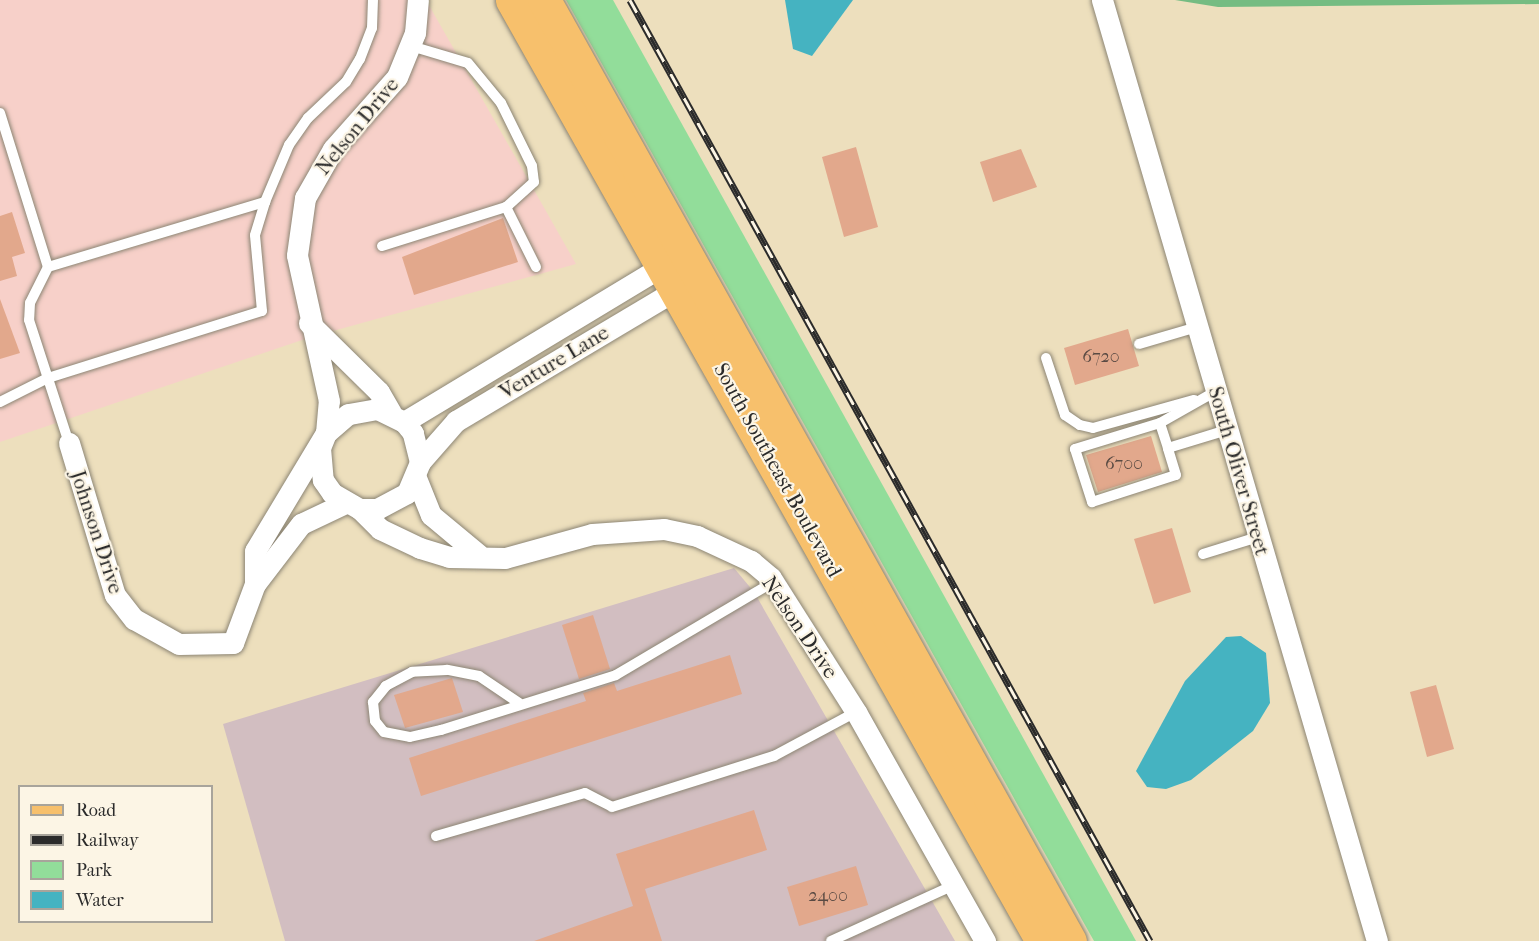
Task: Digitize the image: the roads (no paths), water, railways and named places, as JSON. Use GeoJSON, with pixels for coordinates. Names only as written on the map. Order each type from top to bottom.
{"type":"FeatureCollection","features":[{"type":"Feature","properties":{"kind":"main road","name":"South Southeast Boulevard"},"geometry":{"type":"LineString","coordinates":[[512,0],[682,271],[1070,941]]}},
{"type":"Feature","properties":{"kind":"main road","name":"South Southeast Boulevard"},"geometry":{"type":"LineString","coordinates":[[544,0],[682,271],[1042,941]]}},
{"type":"Feature","properties":{"kind":"street","name":"Nelson Drive"},"geometry":{"type":"LineString","coordinates":[[326,433],[329,401],[316,356],[297,255],[305,198],[333,149],[387,92],[411,46],[418,0]]}},
{"type":"Feature","properties":{"kind":"street","name":"South Oliver Street"},"geometry":{"type":"LineString","coordinates":[[1102,0],[1377,941]]}},
{"type":"Feature","properties":{"kind":"street","name":"Venture Lane"},"geometry":{"type":"LineString","coordinates":[[397,417],[682,271]]}},
{"type":"Feature","properties":{"kind":"street","name":"Venture Lane"},"geometry":{"type":"LineString","coordinates":[[418,470],[456,421],[682,271]]}},
{"type":"Feature","properties":{"kind":"street"},"geometry":{"type":"LineString","coordinates":[[309,323],[379,392],[397,417],[413,433],[418,470],[431,515],[479,555]]}},
{"type":"Feature","properties":{"kind":"street"},"geometry":{"type":"LineString","coordinates":[[255,585],[255,552],[326,433],[348,414],[377,409],[397,417]]}},
{"type":"Feature","properties":{"kind":"street"},"geometry":{"type":"LineString","coordinates":[[326,433],[320,448],[323,480],[353,506]]}},
{"type":"Feature","properties":{"kind":"street","name":"Johnson Drive"},"geometry":{"type":"LineString","coordinates":[[69,443],[115,595],[134,619],[179,644],[221,647],[233,643],[255,585]]}},
{"type":"Feature","properties":{"kind":"street"},"geometry":{"type":"LineString","coordinates":[[255,585],[301,524],[353,506],[394,503],[418,470]]}},
{"type":"Feature","properties":{"kind":"street","name":"Nelson Drive"},"geometry":{"type":"LineString","coordinates":[[353,506],[380,529],[420,548],[449,558],[479,555],[505,558],[592,534],[664,529],[725,547],[773,582],[856,712],[985,941]]}},
{"type":"Feature","properties":{"kind":"lane"},"geometry":{"type":"LineString","coordinates":[[0,402],[48,378],[262,311],[255,235],[265,202],[289,145],[308,118],[346,82],[360,58],[372,28],[373,0]]}},
{"type":"Feature","properties":{"kind":"lane"},"geometry":{"type":"LineString","coordinates":[[382,246],[506,207],[534,182],[532,166],[501,103],[468,63],[411,46]]}},
{"type":"Feature","properties":{"kind":"lane"},"geometry":{"type":"LineString","coordinates":[[0,113],[48,267],[30,303],[29,320],[69,443]]}},
{"type":"Feature","properties":{"kind":"lane"},"geometry":{"type":"LineString","coordinates":[[48,267],[265,202]]}},
{"type":"Feature","properties":{"kind":"lane"},"geometry":{"type":"LineString","coordinates":[[506,207],[537,267]]}},
{"type":"Feature","properties":{"kind":"lane"},"geometry":{"type":"LineString","coordinates":[[1139,344],[1197,327]]}},
{"type":"Feature","properties":{"kind":"lane"},"geometry":{"type":"LineString","coordinates":[[1046,358],[1065,415],[1080,425],[1093,428],[1194,400],[1216,391]]}},
{"type":"Feature","properties":{"kind":"lane"},"geometry":{"type":"LineString","coordinates":[[1160,423],[1176,475],[1092,502],[1075,449],[1160,423],[1194,400]]}},
{"type":"Feature","properties":{"kind":"lane"},"geometry":{"type":"LineString","coordinates":[[1168,448],[1227,430]]}},
{"type":"Feature","properties":{"kind":"lane"},"geometry":{"type":"LineString","coordinates":[[1203,554],[1258,537]]}},
{"type":"Feature","properties":{"kind":"lane"},"geometry":{"type":"LineString","coordinates":[[519,703],[479,676],[447,670],[412,672],[386,686],[373,702],[375,722],[384,732],[410,737],[616,675],[773,582]]}},
{"type":"Feature","properties":{"kind":"lane"},"geometry":{"type":"LineString","coordinates":[[436,836],[585,793],[612,807],[774,756],[856,712]]}},
{"type":"Feature","properties":{"kind":"lane"},"geometry":{"type":"LineString","coordinates":[[831,941],[954,885]]}},
{"type":"Feature","properties":{"kind":"water"},"geometry":{"type":"Polygon","coordinates":[[[785,0],[853,0],[812,56],[793,49],[785,0]]]}},
{"type":"Feature","properties":{"kind":"water"},"geometry":{"type":"Polygon","coordinates":[[[1241,636],[1266,653],[1270,703],[1253,731],[1191,780],[1166,789],[1147,787],[1136,771],[1185,681],[1226,637],[1241,636]]]}},
{"type":"Feature","properties":{"kind":"railway"},"geometry":{"type":"LineString","coordinates":[[630,0],[1150,941]]}}]}
